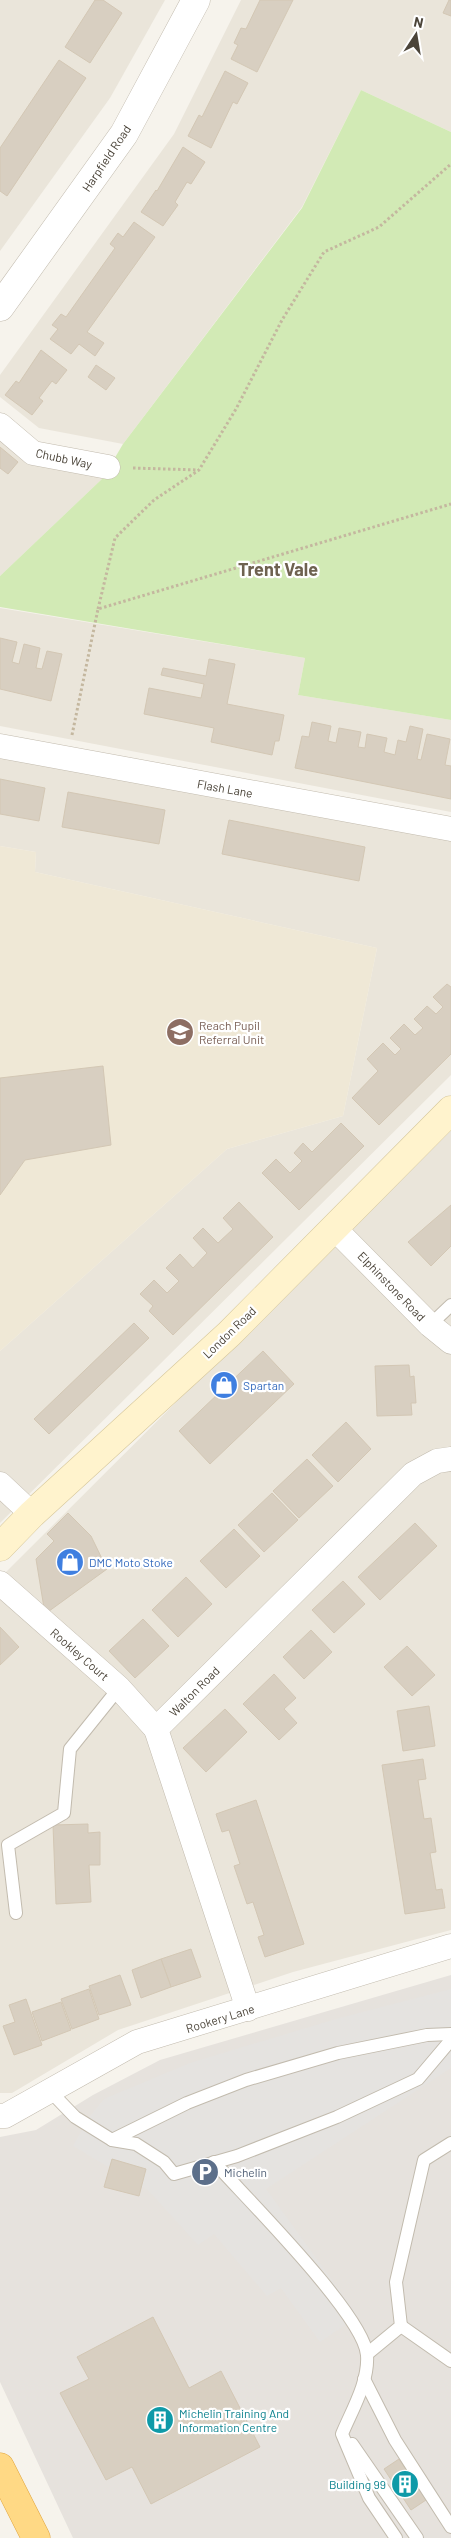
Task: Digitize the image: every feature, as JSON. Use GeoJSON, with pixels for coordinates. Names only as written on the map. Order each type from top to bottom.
{"type":"FeatureCollection","features":[{"type":"Feature","properties":{"kind":"highway"},"geometry":{"type":"LineString","coordinates":[[0,2467],[36,2538]]}},
{"type":"Feature","properties":{"kind":"main road","name":"London Road"},"geometry":{"type":"LineString","coordinates":[[0,1547],[32,1514],[229,1334],[451,1110]]}},
{"type":"Feature","properties":{"kind":"street","name":"Harpfield Road"},"geometry":{"type":"LineString","coordinates":[[0,307],[124,134],[196,0]]}},
{"type":"Feature","properties":{"kind":"street","name":"Chubb Way"},"geometry":{"type":"LineString","coordinates":[[0,425],[33,453],[108,467]]}},
{"type":"Feature","properties":{"kind":"street","name":"Flash Lane"},"geometry":{"type":"LineString","coordinates":[[0,746],[451,829]]}},
{"type":"Feature","properties":{"kind":"street","name":"Elphinstone Road"},"geometry":{"type":"LineString","coordinates":[[334,1228],[430,1325],[451,1342]]}},
{"type":"Feature","properties":{"kind":"street"},"geometry":{"type":"LineString","coordinates":[[451,1342],[451,1356]]}},
{"type":"Feature","properties":{"kind":"street","name":"Walton Road"},"geometry":{"type":"LineString","coordinates":[[156,1728],[413,1474],[437,1461],[451,1459]]}},
{"type":"Feature","properties":{"kind":"street"},"geometry":{"type":"LineString","coordinates":[[0,1484],[32,1514]]}},
{"type":"Feature","properties":{"kind":"street","name":"Rookley Court"},"geometry":{"type":"LineString","coordinates":[[0,1583],[119,1688],[156,1728]]}},
{"type":"Feature","properties":{"kind":"street"},"geometry":{"type":"LineString","coordinates":[[156,1728],[248,2009]]}},
{"type":"Feature","properties":{"kind":"street","name":"Rookery Lane"},"geometry":{"type":"LineString","coordinates":[[0,2116],[5,2116],[137,2042],[451,1946]]}},
{"type":"Feature","properties":{"kind":"lane"},"geometry":{"type":"LineString","coordinates":[[430,1325],[451,1305]]}},
{"type":"Feature","properties":{"kind":"lane"},"geometry":{"type":"LineString","coordinates":[[16,1914],[8,1845],[64,1813],[70,1749],[119,1688]]}},
{"type":"Feature","properties":{"kind":"lane"},"geometry":{"type":"LineString","coordinates":[[112,2140],[187,2103],[246,2080],[338,2053],[428,2035],[451,2034]]}},
{"type":"Feature","properties":{"kind":"lane"},"geometry":{"type":"LineString","coordinates":[[50,2091],[75,2117],[112,2140],[136,2144],[164,2162],[174,2174],[238,2156],[337,2117],[418,2078],[451,2040]]}},
{"type":"Feature","properties":{"kind":"lane"},"geometry":{"type":"LineString","coordinates":[[451,2143],[424,2160],[396,2282],[401,2326],[451,2361]]}},
{"type":"Feature","properties":{"kind":"lane"},"geometry":{"type":"LineString","coordinates":[[214,2162],[311,2268],[358,2330],[367,2354],[364,2379],[342,2434],[368,2498],[396,2538]]}},
{"type":"Feature","properties":{"kind":"lane"},"geometry":{"type":"LineString","coordinates":[[367,2354],[401,2326]]}},
{"type":"Feature","properties":{"kind":"lane"},"geometry":{"type":"LineString","coordinates":[[364,2379],[395,2440],[451,2527]]}},
{"type":"Feature","properties":{"kind":"lane"},"geometry":{"type":"LineString","coordinates":[[343,2432],[417,2538]]}},
{"type":"Feature","properties":{"kind":"path"},"geometry":{"type":"LineString","coordinates":[[67,758],[115,538],[154,500],[199,470],[236,409],[282,320],[324,252],[379,226],[451,164]]}},
{"type":"Feature","properties":{"kind":"path"},"geometry":{"type":"LineString","coordinates":[[108,467],[199,470]]}},
{"type":"Feature","properties":{"kind":"path"},"geometry":{"type":"LineString","coordinates":[[98,609],[451,504]]}},
{"type":"Feature","properties":{"kind":"shaded area"},"geometry":{"type":"Polygon","coordinates":[[[0,0],[165,0],[110,98],[0,251],[0,0]]]}},
{"type":"Feature","properties":{"kind":"shaded area"},"geometry":{"type":"Polygon","coordinates":[[[241,0],[451,0],[451,132],[361,90],[302,207],[123,444],[39,428],[0,397],[0,375],[174,134],[241,0]]]}},
{"type":"Feature","properties":{"kind":"shaded area"},"geometry":{"type":"Polygon","coordinates":[[[0,434],[23,453],[103,478],[0,576],[0,434]]]}},
{"type":"Feature","properties":{"kind":"shaded area"},"geometry":{"type":"Polygon","coordinates":[[[0,608],[305,658],[298,695],[451,720],[451,812],[0,726],[0,608]]]}},
{"type":"Feature","properties":{"kind":"shaded area"},"geometry":{"type":"Polygon","coordinates":[[[0,751],[451,839],[451,1075],[0,1523],[0,1351],[227,1149],[343,1116],[377,948],[35,872],[36,852],[0,846],[0,751]]]}},
{"type":"Feature","properties":{"kind":"shaded area","name":"Reach Pupil Referral Unit"},"geometry":{"type":"Polygon","coordinates":[[[0,846],[36,852],[35,872],[377,948],[343,1116],[227,1149],[0,1351],[0,846]]]}},
{"type":"Feature","properties":{"kind":"shaded area"},"geometry":{"type":"Polygon","coordinates":[[[451,1128],[451,1930],[293,1972],[118,2030],[12,2093],[0,2093],[0,1578],[451,1128]]]}},
{"type":"Feature","properties":{"kind":"shaded area","name":"Michelin"},"geometry":{"type":"Polygon","coordinates":[[[451,1975],[451,2538],[73,2538],[0,2382],[0,2137],[36,2130],[93,2095],[160,2060],[451,1975]]]}},
{"type":"Feature","properties":{"kind":"shaded area","name":"Michelin"},"geometry":{"type":"Polygon","coordinates":[[[451,1989],[451,2068],[266,2189],[358,2316],[320,2342],[281,2288],[267,2296],[214,2234],[198,2245],[149,2191],[73,2146],[89,2117],[104,2099],[190,2063],[336,2019],[451,1989]]]}},
{"type":"Feature","properties":{"kind":"green space"},"geometry":{"type":"Polygon","coordinates":[[[361,90],[451,132],[451,720],[298,695],[305,658],[0,607],[0,576],[103,478],[123,444],[302,208],[361,90]]]}},
{"type":"Feature","properties":{"kind":"building"},"geometry":{"type":"Polygon","coordinates":[[[95,0],[103,0],[122,13],[90,63],[65,47],[95,0]]]}},
{"type":"Feature","properties":{"kind":"building"},"geometry":{"type":"Polygon","coordinates":[[[260,0],[293,0],[257,72],[231,59],[238,45],[234,43],[241,28],[246,29],[260,0]]]}},
{"type":"Feature","properties":{"kind":"building"},"geometry":{"type":"Polygon","coordinates":[[[449,0],[451,0],[451,16],[443,13],[449,0]]]}},
{"type":"Feature","properties":{"kind":"building"},"geometry":{"type":"Polygon","coordinates":[[[59,60],[86,78],[7,196],[0,191],[0,148],[59,60]]]}},
{"type":"Feature","properties":{"kind":"building"},"geometry":{"type":"Polygon","coordinates":[[[225,71],[248,83],[237,104],[233,102],[211,148],[188,136],[199,115],[202,117],[225,71]]]}},
{"type":"Feature","properties":{"kind":"building"},"geometry":{"type":"Polygon","coordinates":[[[183,147],[205,162],[191,184],[187,182],[175,202],[178,205],[163,226],[141,212],[157,191],[183,147]]]}},
{"type":"Feature","properties":{"kind":"building"},"geometry":{"type":"Polygon","coordinates":[[[134,222],[155,237],[87,332],[104,343],[95,356],[79,344],[71,354],[50,339],[58,329],[52,325],[61,314],[66,317],[115,248],[110,244],[118,233],[123,237],[134,222]]]}},
{"type":"Feature","properties":{"kind":"building"},"geometry":{"type":"Polygon","coordinates":[[[41,350],[67,370],[56,384],[52,381],[39,398],[43,401],[32,415],[5,395],[16,381],[19,383],[41,350]]]}},
{"type":"Feature","properties":{"kind":"building"},"geometry":{"type":"Polygon","coordinates":[[[96,365],[115,378],[106,390],[88,377],[96,365]]]}},
{"type":"Feature","properties":{"kind":"building"},"geometry":{"type":"Polygon","coordinates":[[[0,447],[18,462],[8,474],[0,468],[0,447]]]}},
{"type":"Feature","properties":{"kind":"building"},"geometry":{"type":"Polygon","coordinates":[[[0,638],[17,642],[12,662],[19,664],[24,644],[40,648],[36,668],[42,669],[47,651],[62,654],[51,701],[0,689],[0,638]]]}},
{"type":"Feature","properties":{"kind":"building"},"geometry":{"type":"Polygon","coordinates":[[[209,659],[235,664],[227,704],[284,715],[279,741],[275,741],[272,755],[211,742],[214,728],[144,714],[149,688],[201,698],[204,684],[161,675],[163,668],[206,676],[209,659]]]}},
{"type":"Feature","properties":{"kind":"building"},"geometry":{"type":"Polygon","coordinates":[[[312,722],[331,726],[328,741],[336,743],[339,728],[361,732],[358,747],[365,748],[367,734],[387,738],[384,752],[395,755],[398,740],[406,742],[410,726],[423,729],[417,759],[421,760],[427,734],[450,739],[445,765],[451,766],[451,799],[295,768],[302,736],[309,737],[312,722]]]}},
{"type":"Feature","properties":{"kind":"building"},"geometry":{"type":"Polygon","coordinates":[[[0,779],[45,788],[39,821],[0,814],[0,779]]]}},
{"type":"Feature","properties":{"kind":"building"},"geometry":{"type":"Polygon","coordinates":[[[68,792],[165,810],[159,844],[62,827],[68,792]]]}},
{"type":"Feature","properties":{"kind":"building"},"geometry":{"type":"Polygon","coordinates":[[[229,820],[365,847],[359,881],[222,854],[229,820]]]}},
{"type":"Feature","properties":{"kind":"building"},"geometry":{"type":"Polygon","coordinates":[[[447,984],[451,987],[451,1054],[379,1125],[352,1098],[378,1071],[367,1059],[383,1043],[395,1055],[401,1049],[390,1038],[404,1024],[415,1035],[423,1028],[414,1019],[427,1006],[436,1014],[443,1007],[433,997],[447,984]]]}},
{"type":"Feature","properties":{"kind":"building"},"geometry":{"type":"Polygon","coordinates":[[[103,1066],[111,1145],[25,1160],[0,1195],[0,1078],[103,1066]]]}},
{"type":"Feature","properties":{"kind":"building"},"geometry":{"type":"Polygon","coordinates":[[[341,1123],[364,1146],[299,1210],[262,1173],[276,1159],[290,1173],[302,1161],[294,1153],[303,1143],[312,1152],[341,1123]]]}},
{"type":"Feature","properties":{"kind":"building"},"geometry":{"type":"Polygon","coordinates":[[[239,1202],[273,1237],[173,1335],[149,1311],[153,1306],[140,1294],[154,1280],[167,1293],[179,1281],[166,1268],[180,1254],[193,1268],[207,1253],[193,1238],[203,1228],[218,1243],[233,1229],[223,1218],[239,1202]]]}},
{"type":"Feature","properties":{"kind":"building"},"geometry":{"type":"Polygon","coordinates":[[[451,1205],[451,1246],[431,1266],[408,1242],[451,1205]]]}},
{"type":"Feature","properties":{"kind":"building"},"geometry":{"type":"Polygon","coordinates":[[[134,1323],[149,1338],[49,1434],[34,1419],[134,1323]]]}},
{"type":"Feature","properties":{"kind":"building"},"geometry":{"type":"Polygon","coordinates":[[[263,1351],[294,1384],[210,1464],[179,1431],[263,1351]]]}},
{"type":"Feature","properties":{"kind":"building"},"geometry":{"type":"Polygon","coordinates":[[[409,1365],[410,1377],[414,1376],[416,1403],[411,1403],[412,1415],[377,1416],[375,1366],[409,1365]]]}},
{"type":"Feature","properties":{"kind":"building"},"geometry":{"type":"Polygon","coordinates":[[[346,1422],[371,1449],[338,1482],[312,1455],[346,1422]]]}},
{"type":"Feature","properties":{"kind":"building"},"geometry":{"type":"Polygon","coordinates":[[[307,1459],[333,1486],[299,1518],[273,1491],[307,1459]]]}},
{"type":"Feature","properties":{"kind":"building"},"geometry":{"type":"Polygon","coordinates":[[[272,1493],[298,1520],[264,1552],[238,1525],[272,1493]]]}},
{"type":"Feature","properties":{"kind":"building"},"geometry":{"type":"Polygon","coordinates":[[[68,1513],[91,1536],[107,1569],[45,1614],[36,1559],[54,1541],[47,1534],[68,1513]]]}},
{"type":"Feature","properties":{"kind":"building"},"geometry":{"type":"Polygon","coordinates":[[[415,1523],[437,1546],[380,1600],[358,1577],[415,1523]]]}},
{"type":"Feature","properties":{"kind":"building"},"geometry":{"type":"Polygon","coordinates":[[[234,1529],[260,1556],[226,1588],[200,1561],[234,1529]]]}},
{"type":"Feature","properties":{"kind":"building"},"geometry":{"type":"Polygon","coordinates":[[[186,1577],[212,1604],[178,1637],[152,1610],[186,1577]]]}},
{"type":"Feature","properties":{"kind":"building"},"geometry":{"type":"Polygon","coordinates":[[[343,1581],[365,1604],[334,1633],[312,1610],[343,1581]]]}},
{"type":"Feature","properties":{"kind":"building"},"geometry":{"type":"Polygon","coordinates":[[[143,1619],[169,1646],[135,1678],[109,1651],[143,1619]]]}},
{"type":"Feature","properties":{"kind":"building"},"geometry":{"type":"Polygon","coordinates":[[[0,1627],[19,1647],[0,1665],[0,1627]]]}},
{"type":"Feature","properties":{"kind":"building"},"geometry":{"type":"Polygon","coordinates":[[[311,1630],[332,1652],[304,1679],[283,1657],[311,1630]]]}},
{"type":"Feature","properties":{"kind":"building"},"geometry":{"type":"Polygon","coordinates":[[[407,1646],[435,1675],[412,1696],[384,1667],[407,1646]]]}},
{"type":"Feature","properties":{"kind":"building"},"geometry":{"type":"Polygon","coordinates":[[[274,1674],[296,1698],[284,1709],[297,1723],[279,1740],[243,1704],[274,1674]]]}},
{"type":"Feature","properties":{"kind":"building"},"geometry":{"type":"Polygon","coordinates":[[[429,1706],[435,1746],[403,1751],[397,1711],[429,1706]]]}},
{"type":"Feature","properties":{"kind":"building"},"geometry":{"type":"Polygon","coordinates":[[[225,1709],[247,1732],[206,1772],[183,1748],[225,1709]]]}},
{"type":"Feature","properties":{"kind":"building"},"geometry":{"type":"Polygon","coordinates":[[[423,1759],[426,1779],[418,1780],[424,1819],[431,1818],[436,1852],[430,1853],[436,1890],[442,1889],[445,1908],[405,1914],[382,1765],[423,1759]]]}},
{"type":"Feature","properties":{"kind":"building"},"geometry":{"type":"Polygon","coordinates":[[[256,1800],[304,1944],[265,1957],[258,1937],[264,1935],[253,1902],[247,1904],[234,1866],[240,1864],[229,1830],[222,1832],[216,1814],[256,1800]]]}},
{"type":"Feature","properties":{"kind":"building"},"geometry":{"type":"Polygon","coordinates":[[[88,1824],[88,1833],[100,1832],[100,1865],[89,1865],[91,1902],[56,1904],[53,1825],[88,1824]]]}},
{"type":"Feature","properties":{"kind":"building"},"geometry":{"type":"Polygon","coordinates":[[[191,1949],[201,1977],[171,1987],[161,1959],[191,1949]]]}},
{"type":"Feature","properties":{"kind":"building"},"geometry":{"type":"Polygon","coordinates":[[[161,1959],[171,1987],[141,1998],[132,1970],[161,1959]]]}},
{"type":"Feature","properties":{"kind":"building"},"geometry":{"type":"Polygon","coordinates":[[[120,1975],[131,2005],[99,2015],[89,1986],[120,1975]]]}},
{"type":"Feature","properties":{"kind":"building"},"geometry":{"type":"Polygon","coordinates":[[[89,1989],[99,2019],[72,2029],[61,1999],[89,1989]]]}},
{"type":"Feature","properties":{"kind":"building"},"geometry":{"type":"Polygon","coordinates":[[[26,1999],[42,2045],[14,2055],[3,2026],[15,2022],[9,2005],[26,1999]]]}},
{"type":"Feature","properties":{"kind":"building"},"geometry":{"type":"Polygon","coordinates":[[[61,2002],[71,2030],[42,2041],[32,2012],[61,2002]]]}},
{"type":"Feature","properties":{"kind":"building"},"geometry":{"type":"Polygon","coordinates":[[[112,2159],[146,2169],[139,2196],[104,2187],[112,2159]]]}},
{"type":"Feature","properties":{"kind":"building","name":"Michelin Training And Information Centre"},"geometry":{"type":"Polygon","coordinates":[[[153,2317],[189,2388],[221,2371],[260,2447],[151,2504],[132,2467],[106,2480],[60,2393],[89,2379],[77,2357],[153,2317]]]}},
{"type":"Feature","properties":{"kind":"building","name":"Building 99"},"geometry":{"type":"Polygon","coordinates":[[[399,2459],[426,2500],[411,2510],[384,2469],[399,2459]]]}},
{"type":"Feature","properties":{"kind":"place","name":"Reach Pupil Referral Unit"},"geometry":{"type":"Point","coordinates":[180,1032]}},
{"type":"Feature","properties":{"kind":"place","name":"Spartan"},"geometry":{"type":"Point","coordinates":[224,1385]}},
{"type":"Feature","properties":{"kind":"place","name":"DMC Moto Stoke"},"geometry":{"type":"Point","coordinates":[70,1562]}},
{"type":"Feature","properties":{"kind":"place","name":"Michelin"},"geometry":{"type":"Point","coordinates":[205,2172]}},
{"type":"Feature","properties":{"kind":"place","name":"Michelin Training And Information Centre"},"geometry":{"type":"Point","coordinates":[160,2420]}},
{"type":"Feature","properties":{"kind":"place","name":"Building 99"},"geometry":{"type":"Point","coordinates":[405,2484]}},
{"type":"Feature","properties":{"kind":"district","name":"Trent Vale"},"geometry":{"type":"Point","coordinates":[278,569]}}]}
